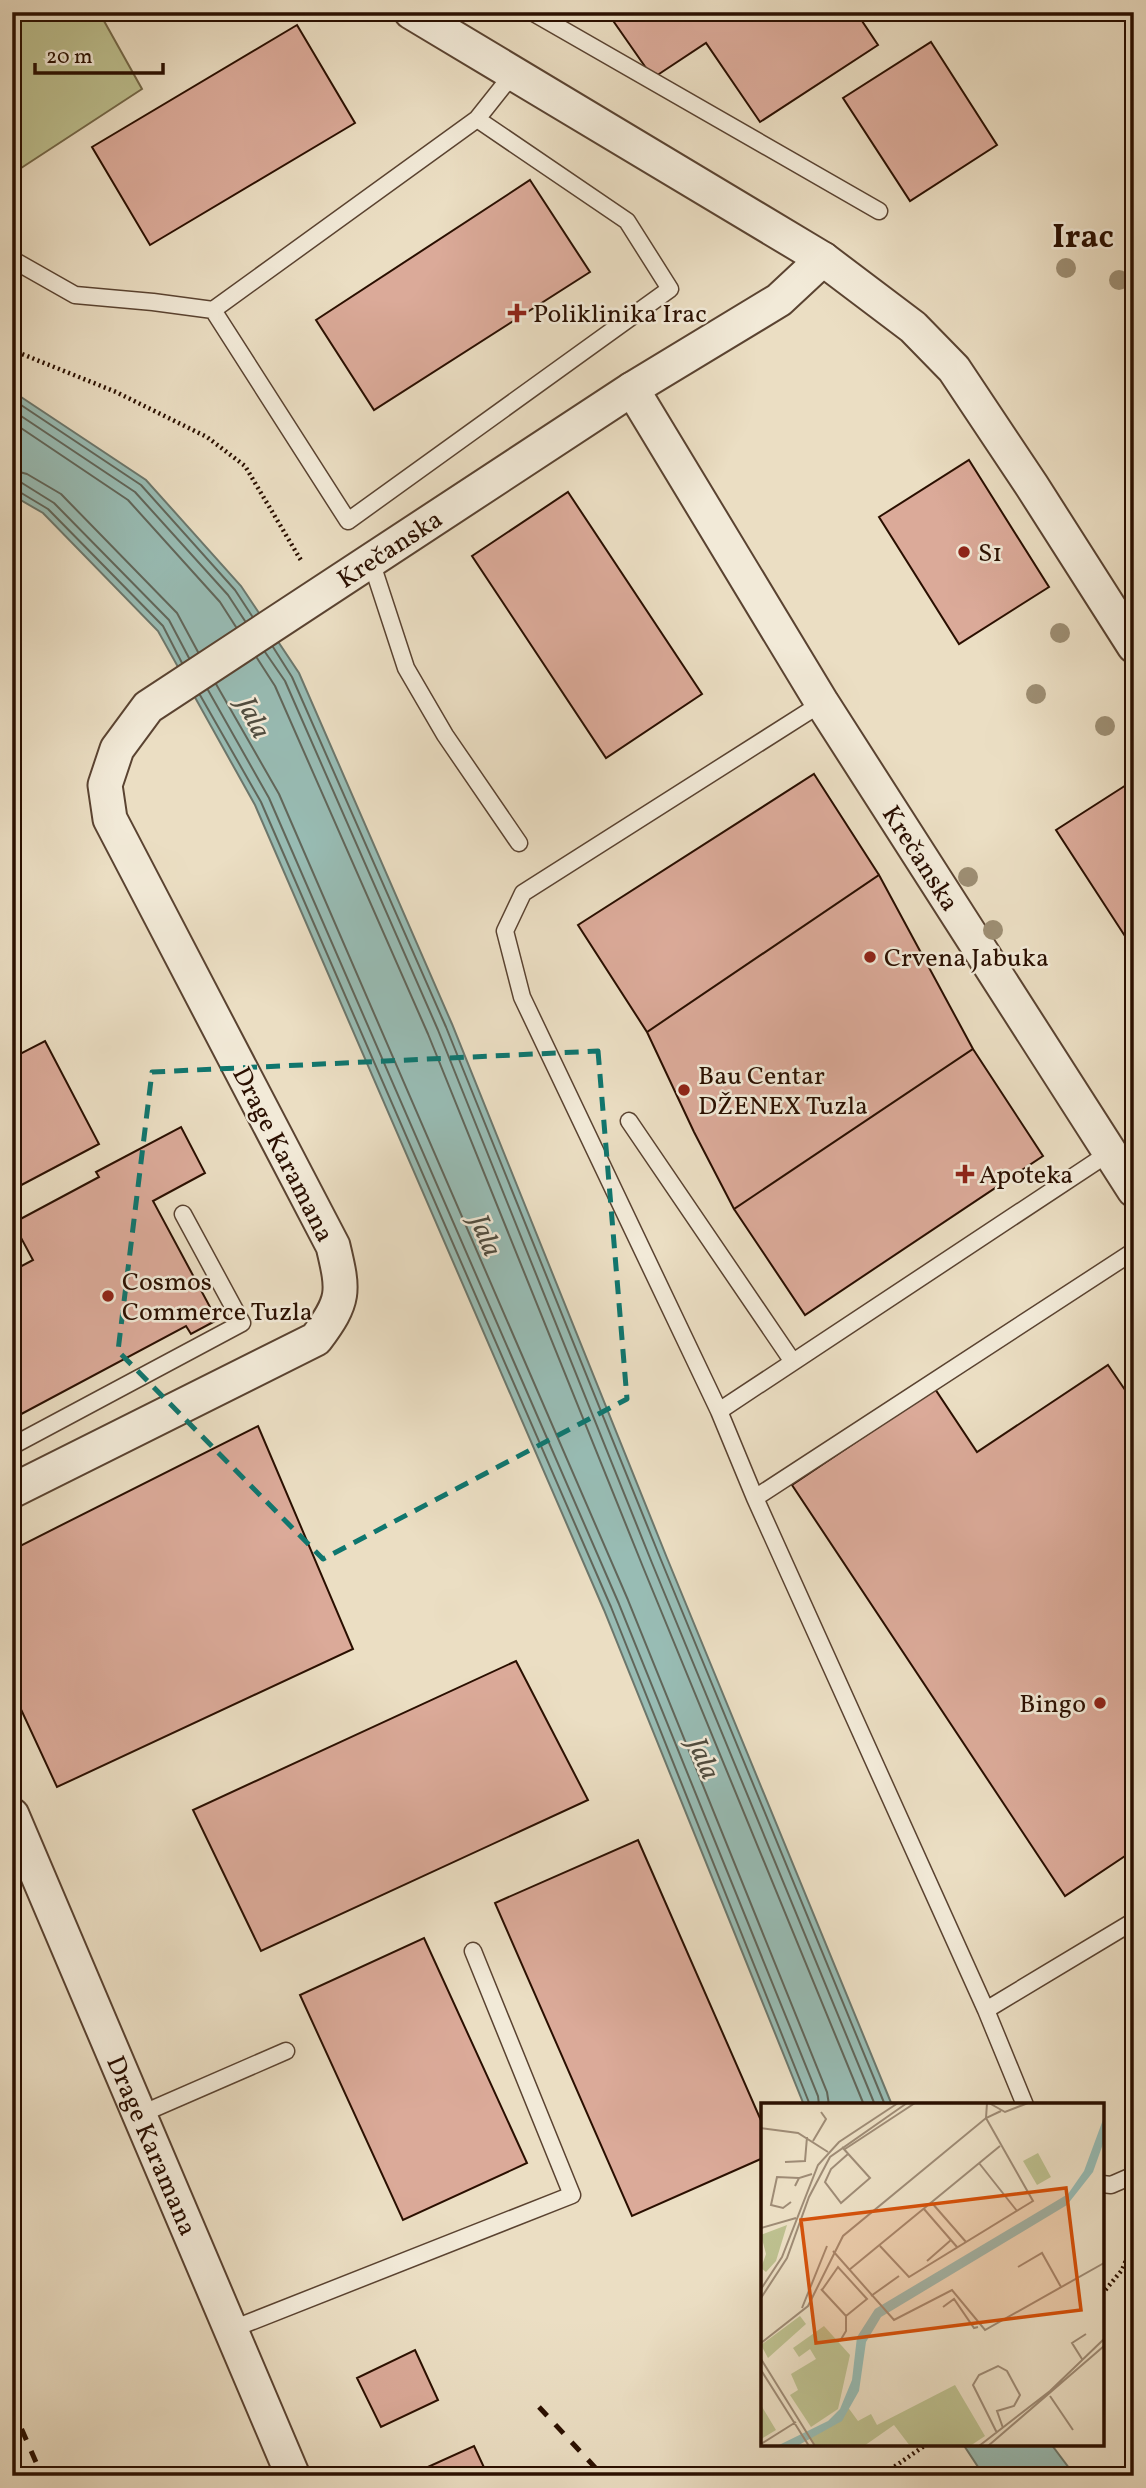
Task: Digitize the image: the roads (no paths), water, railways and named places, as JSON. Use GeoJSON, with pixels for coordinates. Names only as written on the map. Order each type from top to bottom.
{"type":"FeatureCollection","features":[{"type":"Feature","properties":{"kind":"street"},"geometry":{"type":"LineString","coordinates":[[411,12],[512,75],[823,259],[913,327],[954,369],[1032,485],[1134,646]]}},
{"type":"Feature","properties":{"kind":"street","name":"Krečanska"},"geometry":{"type":"LineString","coordinates":[[148,708],[632,389],[779,300],[823,259]]}},
{"type":"Feature","properties":{"kind":"street","name":"Krečanska"},"geometry":{"type":"LineString","coordinates":[[632,389],[822,703],[1134,1190]]}},
{"type":"Feature","properties":{"kind":"street","name":"Drage Karamana"},"geometry":{"type":"LineString","coordinates":[[12,1491],[316,1339],[335,1314],[342,1283],[333,1246],[110,819],[105,785],[117,749],[148,708]]}},
{"type":"Feature","properties":{"kind":"street","name":"Drage Karamana"},"geometry":{"type":"LineString","coordinates":[[12,1815],[293,2476]]}},
{"type":"Feature","properties":{"kind":"lane"},"geometry":{"type":"LineString","coordinates":[[532,12],[879,211]]}},
{"type":"Feature","properties":{"kind":"lane"},"geometry":{"type":"LineString","coordinates":[[12,257],[75,295],[213,310],[478,119],[512,75]]}},
{"type":"Feature","properties":{"kind":"lane"},"geometry":{"type":"LineString","coordinates":[[213,310],[348,521],[670,289],[627,221],[478,119]]}},
{"type":"Feature","properties":{"kind":"lane"},"geometry":{"type":"LineString","coordinates":[[371,561],[406,667],[445,735],[519,843]]}},
{"type":"Feature","properties":{"kind":"lane"},"geometry":{"type":"LineString","coordinates":[[822,703],[523,893],[505,931],[522,998],[719,1411],[755,1498],[986,2010],[1024,2103]]}},
{"type":"Feature","properties":{"kind":"lane"},"geometry":{"type":"LineString","coordinates":[[629,1121],[793,1362]]}},
{"type":"Feature","properties":{"kind":"lane"},"geometry":{"type":"LineString","coordinates":[[719,1411],[1109,1153]]}},
{"type":"Feature","properties":{"kind":"lane"},"geometry":{"type":"LineString","coordinates":[[12,1446],[242,1323],[183,1214]]}},
{"type":"Feature","properties":{"kind":"lane"},"geometry":{"type":"LineString","coordinates":[[755,1498],[1134,1251]]}},
{"type":"Feature","properties":{"kind":"lane"},"geometry":{"type":"LineString","coordinates":[[986,2010],[1134,1921]]}},
{"type":"Feature","properties":{"kind":"lane"},"geometry":{"type":"LineString","coordinates":[[230,2330],[572,2195],[473,1951]]}},
{"type":"Feature","properties":{"kind":"lane"},"geometry":{"type":"LineString","coordinates":[[139,2115],[286,2052]]}},
{"type":"Feature","properties":{"kind":"lane"},"geometry":{"type":"LineString","coordinates":[[1104,2184],[1111,2185],[1134,2175]]}},
{"type":"Feature","properties":{"kind":"water","name":"Jala"},"geometry":{"type":"Polygon","coordinates":[[[12,391],[146,480],[241,586],[299,673],[452,1024],[667,1558],[891,2103],[803,2103],[604,1610],[255,805],[158,631],[43,513],[12,495],[12,391]]]}},
{"type":"Feature","properties":{"kind":"water"},"geometry":{"type":"Polygon","coordinates":[[[964,2446],[1052,2446],[1075,2476],[984,2476],[964,2446]]]}},
{"type":"Feature","properties":{"kind":"railway"},"geometry":{"type":"LineString","coordinates":[[12,2407],[42,2476]]}},
{"type":"Feature","properties":{"kind":"railway"},"geometry":{"type":"LineString","coordinates":[[539,2407],[603,2476]]}},
{"type":"Feature","properties":{"kind":"place","name":"Poliklinika Irac"},"geometry":{"type":"Point","coordinates":[517,313]}},
{"type":"Feature","properties":{"kind":"place","name":"S1"},"geometry":{"type":"Point","coordinates":[964,552]}},
{"type":"Feature","properties":{"kind":"place","name":"Crvena Jabuka"},"geometry":{"type":"Point","coordinates":[870,957]}},
{"type":"Feature","properties":{"kind":"place","name":"Bau Centar DŽENEX Tuzla"},"geometry":{"type":"Point","coordinates":[684,1090]}},
{"type":"Feature","properties":{"kind":"place","name":"Apoteka"},"geometry":{"type":"Point","coordinates":[965,1174]}},
{"type":"Feature","properties":{"kind":"place","name":"Cosmos Commerce Tuzla"},"geometry":{"type":"Point","coordinates":[108,1296]}},
{"type":"Feature","properties":{"kind":"place","name":"Bingo"},"geometry":{"type":"Point","coordinates":[1100,1703]}},
{"type":"Feature","properties":{"kind":"district","name":"Irac"},"geometry":{"type":"Point","coordinates":[1083,235]}}]}
